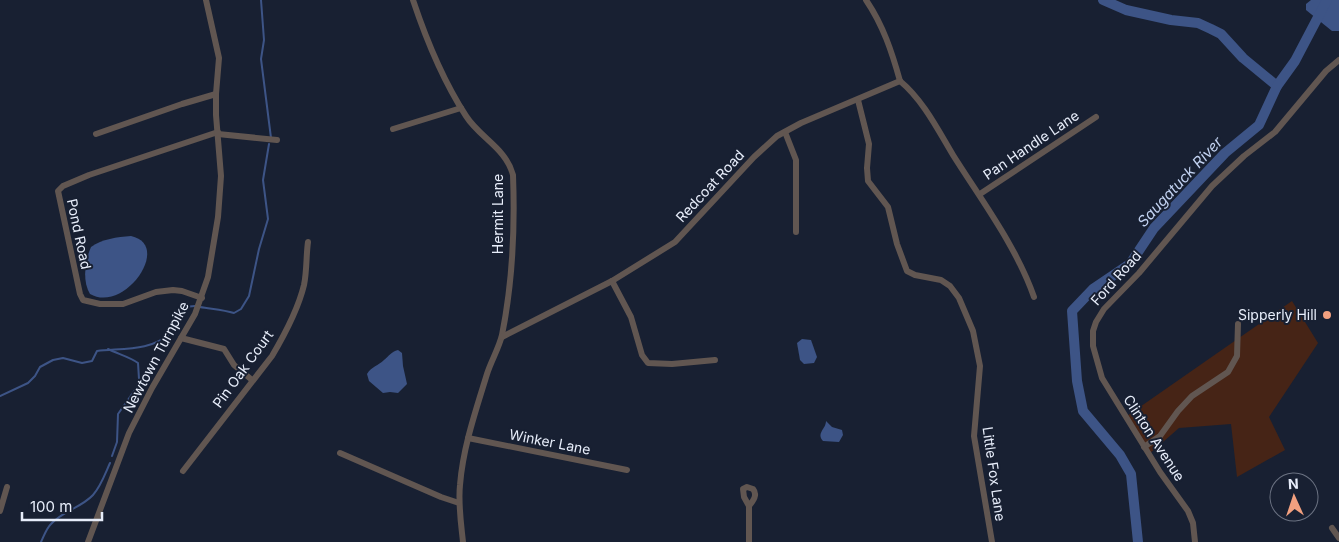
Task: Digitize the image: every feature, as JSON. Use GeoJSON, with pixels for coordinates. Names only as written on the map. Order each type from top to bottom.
{"type":"FeatureCollection","features":[{"type":"Feature","properties":{"kind":"street","name":"Newtown Turnpike"},"geometry":{"type":"LineString","coordinates":[[88,542],[129,433],[198,307],[208,277],[218,218],[220,176],[216,94],[218,58],[206,0]]}},
{"type":"Feature","properties":{"kind":"street","name":"Hermit Lane"},"geometry":{"type":"LineString","coordinates":[[413,0],[430,45],[461,108],[474,127],[504,155],[511,167],[513,175],[511,273],[502,337]]}},
{"type":"Feature","properties":{"kind":"street"},"geometry":{"type":"LineString","coordinates":[[866,0],[880,23],[891,50],[900,81],[910,89],[980,194],[1020,264],[1034,297]]}},
{"type":"Feature","properties":{"kind":"street","name":"Ford Road"},"geometry":{"type":"LineString","coordinates":[[1093,346],[1093,331],[1096,322],[1108,304],[1138,273],[1212,186],[1244,156],[1275,132],[1326,71],[1339,60]]}},
{"type":"Feature","properties":{"kind":"street","name":"Redcoat Road"},"geometry":{"type":"LineString","coordinates":[[502,337],[612,281],[675,242],[772,140],[801,123],[900,81]]}},
{"type":"Feature","properties":{"kind":"street"},"geometry":{"type":"LineString","coordinates":[[96,134],[216,94]]}},
{"type":"Feature","properties":{"kind":"street","name":"Little Fox Lane"},"geometry":{"type":"LineString","coordinates":[[858,100],[869,144],[866,168],[868,181],[888,207],[897,244],[907,272],[941,280],[950,286],[959,298],[973,331],[980,366],[974,436],[992,542]]}},
{"type":"Feature","properties":{"kind":"street"},"geometry":{"type":"LineString","coordinates":[[394,129],[461,108]]}},
{"type":"Feature","properties":{"kind":"street","name":"Pan Handle Lane"},"geometry":{"type":"LineString","coordinates":[[980,194],[1096,117]]}},
{"type":"Feature","properties":{"kind":"street"},"geometry":{"type":"LineString","coordinates":[[785,132],[796,160],[796,232]]}},
{"type":"Feature","properties":{"kind":"street"},"geometry":{"type":"LineString","coordinates":[[218,133],[277,140]]}},
{"type":"Feature","properties":{"kind":"street","name":"Pond Road"},"geometry":{"type":"LineString","coordinates":[[202,298],[173,290],[156,292],[123,304],[100,304],[83,300],[80,294],[58,191],[63,186],[89,176],[218,133]]}},
{"type":"Feature","properties":{"kind":"street","name":"Pin Oak Court"},"geometry":{"type":"LineString","coordinates":[[183,471],[272,356],[294,312],[304,285],[308,242]]}},
{"type":"Feature","properties":{"kind":"street"},"geometry":{"type":"LineString","coordinates":[[612,281],[631,317],[642,355],[648,363],[672,364],[714,360]]}},
{"type":"Feature","properties":{"kind":"street"},"geometry":{"type":"LineString","coordinates":[[1144,447],[1160,436],[1178,411],[1192,396],[1228,372],[1237,356],[1238,324]]}},
{"type":"Feature","properties":{"kind":"street"},"geometry":{"type":"LineString","coordinates":[[463,542],[459,503],[462,470],[468,438],[491,363],[502,337]]}},
{"type":"Feature","properties":{"kind":"street"},"geometry":{"type":"LineString","coordinates":[[181,338],[224,349],[234,365],[252,380]]}},
{"type":"Feature","properties":{"kind":"street","name":"Clinton Avenue"},"geometry":{"type":"LineString","coordinates":[[1093,346],[1102,378],[1144,447],[1188,511],[1194,527],[1195,542]]}},
{"type":"Feature","properties":{"kind":"street","name":"Winker Lane"},"geometry":{"type":"LineString","coordinates":[[468,438],[627,470]]}},
{"type":"Feature","properties":{"kind":"street"},"geometry":{"type":"LineString","coordinates":[[340,453],[459,503]]}},
{"type":"Feature","properties":{"kind":"street"},"geometry":{"type":"LineString","coordinates":[[0,511],[7,487]]}},
{"type":"Feature","properties":{"kind":"street"},"geometry":{"type":"LineString","coordinates":[[748,506],[749,542]]}},
{"type":"Feature","properties":{"kind":"street"},"geometry":{"type":"LineString","coordinates":[[1332,528],[1339,538]]}},
{"type":"Feature","properties":{"kind":"shaded area"},"geometry":{"type":"Polygon","coordinates":[[[1292,301],[1318,343],[1269,417],[1285,450],[1237,477],[1231,424],[1179,428],[1148,455],[1124,418],[1292,301]]]}},
{"type":"Feature","properties":{"kind":"water"},"geometry":{"type":"Polygon","coordinates":[[[1311,0],[1339,0],[1339,31],[1332,31],[1306,10],[1306,4],[1311,0]]]}},
{"type":"Feature","properties":{"kind":"water"},"geometry":{"type":"Polygon","coordinates":[[[131,236],[143,242],[147,252],[145,264],[139,276],[129,287],[117,295],[103,298],[90,294],[86,283],[85,271],[91,247],[105,240],[131,236]]]}},
{"type":"Feature","properties":{"kind":"water"},"geometry":{"type":"Polygon","coordinates":[[[802,339],[811,340],[817,357],[814,363],[804,364],[800,360],[797,343],[802,339]]]}},
{"type":"Feature","properties":{"kind":"water"},"geometry":{"type":"Polygon","coordinates":[[[398,350],[402,353],[407,384],[398,393],[383,393],[369,381],[367,374],[371,369],[398,350]]]}},
{"type":"Feature","properties":{"kind":"water"},"geometry":{"type":"Polygon","coordinates":[[[826,421],[832,427],[842,430],[843,435],[839,442],[823,441],[821,438],[826,421]]]}},
{"type":"Feature","properties":{"kind":"waterway"},"geometry":{"type":"LineString","coordinates":[[261,0],[264,40],[261,59],[271,138]]}},
{"type":"Feature","properties":{"kind":"waterway"},"geometry":{"type":"LineString","coordinates":[[1103,0],[1126,10],[1171,20],[1198,23],[1211,29],[1221,34],[1243,58],[1277,86]]}},
{"type":"Feature","properties":{"kind":"waterway","name":"Saugatuck River"},"geometry":{"type":"LineString","coordinates":[[1138,542],[1131,474],[1120,455],[1083,411],[1077,381],[1072,311],[1093,289],[1130,264],[1154,228],[1225,153],[1259,125],[1277,86],[1295,61],[1327,0]]}},
{"type":"Feature","properties":{"kind":"waterway"},"geometry":{"type":"LineString","coordinates":[[200,307],[234,313],[241,309],[249,296],[259,249],[268,219],[263,180],[269,144]]}},
{"type":"Feature","properties":{"kind":"waterway"},"geometry":{"type":"LineString","coordinates":[[0,396],[28,383],[40,367],[53,360],[63,358],[82,363],[92,361],[97,351],[135,348],[154,343],[172,331],[184,307],[195,306]]}},
{"type":"Feature","properties":{"kind":"waterway"},"geometry":{"type":"LineString","coordinates":[[108,349],[138,363],[139,379],[137,387],[118,414],[117,442],[112,456]]}},
{"type":"Feature","properties":{"kind":"waterway"},"geometry":{"type":"LineString","coordinates":[[41,542],[48,528],[55,520],[93,495],[101,484],[110,463]]}},
{"type":"Feature","properties":{"kind":"place","name":"Sipperly Hill"},"geometry":{"type":"Point","coordinates":[1327,315]}}]}
